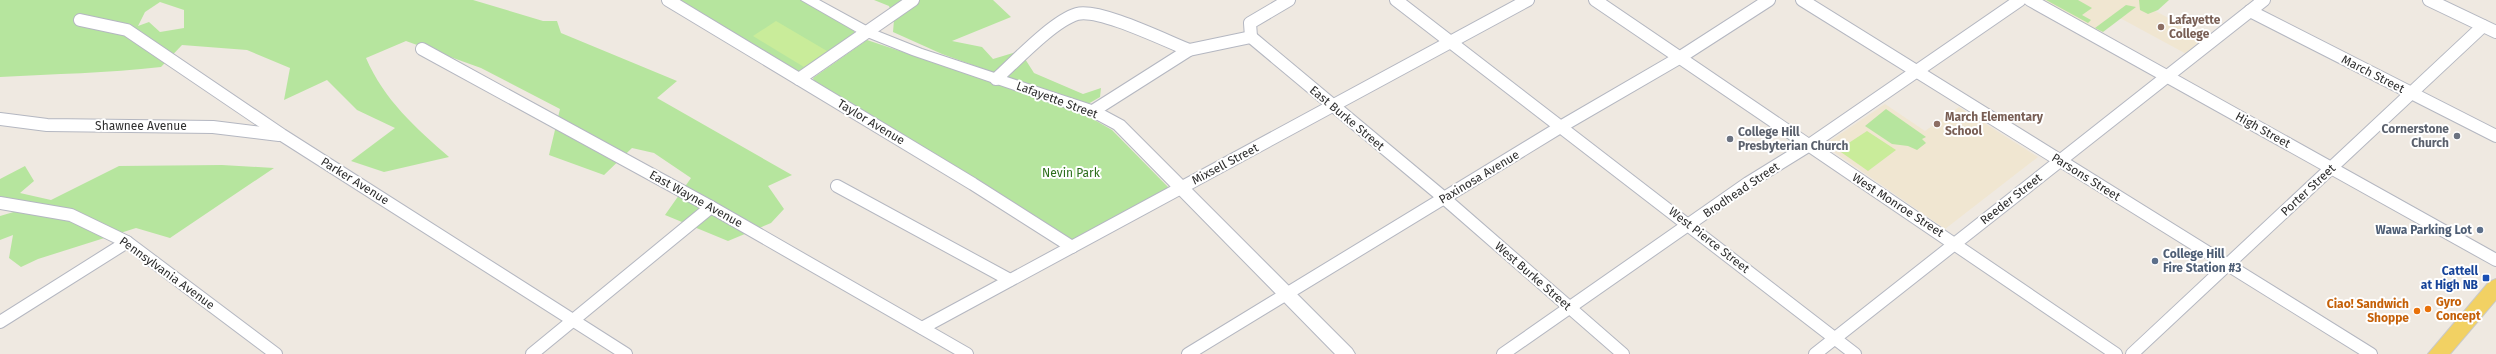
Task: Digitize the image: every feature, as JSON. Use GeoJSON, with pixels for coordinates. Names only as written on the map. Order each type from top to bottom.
{"type":"FeatureCollection","features":[{"type":"Feature","properties":{"kind":"main road"},"geometry":{"type":"LineString","coordinates":[[2438,354],[2496,287]]}},
{"type":"Feature","properties":{"kind":"street","name":"Taylor Avenue"},"geometry":{"type":"LineString","coordinates":[[668,0],[973,184],[1072,247]]}},
{"type":"Feature","properties":{"kind":"street","name":"Lafayette Street"},"geometry":{"type":"LineString","coordinates":[[808,0],[867,32],[996,79],[1093,111],[1126,130],[1346,354]]}},
{"type":"Feature","properties":{"kind":"street"},"geometry":{"type":"LineString","coordinates":[[799,79],[913,0]]}},
{"type":"Feature","properties":{"kind":"street"},"geometry":{"type":"LineString","coordinates":[[1093,111],[1189,50],[1251,37],[1250,23],[1289,0]]}},
{"type":"Feature","properties":{"kind":"street","name":"West Pierce Street"},"geometry":{"type":"LineString","coordinates":[[1396,0],[1562,126],[1855,354]]}},
{"type":"Feature","properties":{"kind":"street","name":"Mixsell Street"},"geometry":{"type":"LineString","coordinates":[[922,328],[1528,0]]}},
{"type":"Feature","properties":{"kind":"street","name":"West Monroe Street"},"geometry":{"type":"LineString","coordinates":[[1595,0],[1808,146],[1955,243],[2116,354]]}},
{"type":"Feature","properties":{"kind":"street","name":"Paxinosa Avenue"},"geometry":{"type":"LineString","coordinates":[[1188,354],[1562,126],[1679,58],[1769,0]]}},
{"type":"Feature","properties":{"kind":"street","name":"Parsons Street"},"geometry":{"type":"LineString","coordinates":[[1802,0],[2371,354]]}},
{"type":"Feature","properties":{"kind":"street","name":"Brodhead Street"},"geometry":{"type":"LineString","coordinates":[[1503,354],[1689,225],[1808,146],[2020,0]]}},
{"type":"Feature","properties":{"kind":"street","name":"High Street"},"geometry":{"type":"LineString","coordinates":[[2030,0],[2496,260]]}},
{"type":"Feature","properties":{"kind":"street","name":"Reeder Street"},"geometry":{"type":"LineString","coordinates":[[1815,354],[2264,0]]}},
{"type":"Feature","properties":{"kind":"street"},"geometry":{"type":"LineString","coordinates":[[2429,0],[2496,32]]}},
{"type":"Feature","properties":{"kind":"street","name":"March Street"},"geometry":{"type":"LineString","coordinates":[[2250,11],[2496,136]]}},
{"type":"Feature","properties":{"kind":"street"},"geometry":{"type":"LineString","coordinates":[[996,79],[1065,21],[1084,13],[1115,21],[1189,50]]}},
{"type":"Feature","properties":{"kind":"street","name":"Parker Avenue"},"geometry":{"type":"LineString","coordinates":[[80,20],[127,30],[282,135],[626,354]]}},
{"type":"Feature","properties":{"kind":"street","name":"Porter Street"},"geometry":{"type":"LineString","coordinates":[[2132,354],[2483,26]]}},
{"type":"Feature","properties":{"kind":"street","name":"East Burke Street"},"geometry":{"type":"LineString","coordinates":[[1251,37],[1444,198]]}},
{"type":"Feature","properties":{"kind":"street","name":"East Wayne Avenue"},"geometry":{"type":"LineString","coordinates":[[422,49],[711,207],[967,354]]}},
{"type":"Feature","properties":{"kind":"street","name":"Shawnee Avenue"},"geometry":{"type":"LineString","coordinates":[[0,119],[48,125],[213,127],[282,135]]}},
{"type":"Feature","properties":{"kind":"street"},"geometry":{"type":"LineString","coordinates":[[838,186],[1010,280]]}},
{"type":"Feature","properties":{"kind":"street","name":"West Burke Street"},"geometry":{"type":"LineString","coordinates":[[1444,198],[1623,354]]}},
{"type":"Feature","properties":{"kind":"street","name":"Pennsylvania Avenue"},"geometry":{"type":"LineString","coordinates":[[0,203],[71,216],[127,242],[276,354]]}},
{"type":"Feature","properties":{"kind":"street"},"geometry":{"type":"LineString","coordinates":[[532,354],[711,207]]}},
{"type":"Feature","properties":{"kind":"street"},"geometry":{"type":"LineString","coordinates":[[0,322],[127,242]]}},
{"type":"Feature","properties":{"kind":"shaded area","name":"Lafayette College"},"geometry":{"type":"Polygon","coordinates":[[[2030,0],[2139,0],[2142,4],[2212,41],[2192,57],[2120,18],[2095,36],[2030,0]]]}},
{"type":"Feature","properties":{"kind":"shaded area"},"geometry":{"type":"Polygon","coordinates":[[[1885,104],[1925,131],[1959,107],[2038,157],[1945,229],[1824,145],[1885,104]]]}},
{"type":"Feature","properties":{"kind":"green space"},"geometry":{"type":"Polygon","coordinates":[[[0,0],[473,0],[543,21],[557,21],[561,33],[677,81],[657,98],[792,175],[768,186],[784,209],[771,223],[728,241],[665,215],[691,178],[654,153],[632,148],[604,175],[549,155],[560,109],[481,68],[406,41],[366,58],[373,73],[391,100],[413,124],[449,157],[384,172],[351,161],[395,128],[357,110],[327,80],[284,100],[290,68],[247,50],[182,45],[161,67],[101,72],[0,77],[0,0]],[[160,2],[145,12],[138,26],[149,22],[160,32],[184,28],[184,10],[160,2]]]}},
{"type":"Feature","properties":{"kind":"green space"},"geometry":{"type":"Polygon","coordinates":[[[679,0],[801,0],[854,29],[854,36],[802,71],[793,71],[679,0]]]}},
{"type":"Feature","properties":{"kind":"green space"},"geometry":{"type":"Polygon","coordinates":[[[874,0],[993,0],[1011,17],[952,41],[982,47],[993,59],[1020,51],[1034,73],[1083,94],[1101,88],[1100,97],[1088,104],[1053,94],[942,54],[893,32],[894,20],[889,6],[874,0]]]}},
{"type":"Feature","properties":{"kind":"green space"},"geometry":{"type":"Polygon","coordinates":[[[2046,0],[2078,0],[2092,8],[2082,15],[2091,20],[2088,23],[2046,0]]]}},
{"type":"Feature","properties":{"kind":"green space"},"geometry":{"type":"Polygon","coordinates":[[[2139,0],[2169,0],[2158,10],[2148,14],[2140,10],[2139,0]]]}},
{"type":"Feature","properties":{"kind":"green space"},"geometry":{"type":"Polygon","coordinates":[[[2126,5],[2136,7],[2103,32],[2095,28],[2126,5]]]}},
{"type":"Feature","properties":{"kind":"green space"},"geometry":{"type":"Polygon","coordinates":[[[776,21],[827,51],[804,67],[753,36],[776,21]]]}},
{"type":"Feature","properties":{"kind":"green space","name":"Nevin Park"},"geometry":{"type":"Polygon","coordinates":[[[867,40],[1079,111],[1112,130],[1169,188],[1073,241],[814,82],[813,78],[867,40]]]}},
{"type":"Feature","properties":{"kind":"green space"},"geometry":{"type":"Polygon","coordinates":[[[1886,109],[1926,137],[1922,139],[1926,143],[1917,150],[1908,146],[1892,144],[1865,126],[1886,109]]]}},
{"type":"Feature","properties":{"kind":"green space"},"geometry":{"type":"Polygon","coordinates":[[[1867,131],[1896,150],[1868,171],[1838,150],[1867,131]]]}},
{"type":"Feature","properties":{"kind":"green space"},"geometry":{"type":"Polygon","coordinates":[[[222,165],[274,168],[170,238],[136,228],[38,259],[21,267],[9,258],[13,235],[0,240],[0,216],[17,211],[0,204],[0,179],[25,166],[34,181],[20,193],[51,200],[119,166],[222,165]]]}},
{"type":"Feature","properties":{"kind":"place","name":"Lafayette College"},"geometry":{"type":"Point","coordinates":[2161,27]}},
{"type":"Feature","properties":{"kind":"place","name":"March Elementary School"},"geometry":{"type":"Point","coordinates":[1937,124]}},
{"type":"Feature","properties":{"kind":"place","name":"Cornerstone Church"},"geometry":{"type":"Point","coordinates":[2457,136]}},
{"type":"Feature","properties":{"kind":"place","name":"College Hill Presbyterian Church"},"geometry":{"type":"Point","coordinates":[1730,139]}},
{"type":"Feature","properties":{"kind":"place","name":"Wawa Parking Lot"},"geometry":{"type":"Point","coordinates":[2480,230]}},
{"type":"Feature","properties":{"kind":"place","name":"College Hill Fire Station #3"},"geometry":{"type":"Point","coordinates":[2155,261]}},
{"type":"Feature","properties":{"kind":"place","name":"Cattell at High NB"},"geometry":{"type":"Point","coordinates":[2486,278]}},
{"type":"Feature","properties":{"kind":"place","name":"Gyro Concept"},"geometry":{"type":"Point","coordinates":[2428,309]}},
{"type":"Feature","properties":{"kind":"place","name":"Ciao! Sandwich Shoppe"},"geometry":{"type":"Point","coordinates":[2417,311]}}]}
